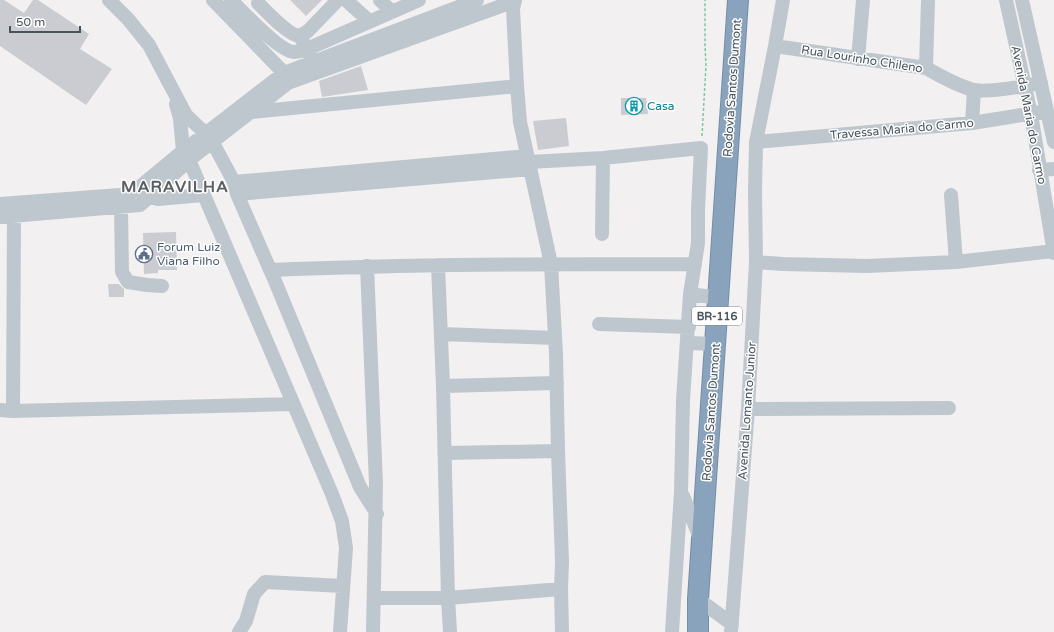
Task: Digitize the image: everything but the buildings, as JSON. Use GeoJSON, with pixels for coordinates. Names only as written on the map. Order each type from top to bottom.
{"type":"FeatureCollection","features":[{"type":"Feature","properties":{"kind":"highway","name":"Rodovia Santos Dumont"},"geometry":{"type":"LineString","coordinates":[[698,632],[698,600],[703,544],[738,0]]}},
{"type":"Feature","properties":{"kind":"street"},"geometry":{"type":"LineString","coordinates":[[109,0],[128,19],[149,45],[186,115],[210,138],[235,188],[360,487],[377,514]]}},
{"type":"Feature","properties":{"kind":"street"},"geometry":{"type":"LineString","coordinates":[[213,0],[286,78]]}},
{"type":"Feature","properties":{"kind":"street"},"geometry":{"type":"LineString","coordinates":[[231,0],[250,20],[284,48],[312,61],[510,3],[520,122],[551,264],[557,383],[562,562],[562,632]]}},
{"type":"Feature","properties":{"kind":"street"},"geometry":{"type":"LineString","coordinates":[[258,3],[284,28],[296,36],[300,36],[308,31],[338,0]]}},
{"type":"Feature","properties":{"kind":"street"},"geometry":{"type":"LineString","coordinates":[[346,0],[369,21]]}},
{"type":"Feature","properties":{"kind":"street"},"geometry":{"type":"LineString","coordinates":[[380,0],[392,12]]}},
{"type":"Feature","properties":{"kind":"street"},"geometry":{"type":"LineString","coordinates":[[312,61],[477,0]]}},
{"type":"Feature","properties":{"kind":"street","name":"Avenida Lomanto Junior"},"geometry":{"type":"LineString","coordinates":[[731,628],[748,409],[756,262],[756,142],[783,0]]}},
{"type":"Feature","properties":{"kind":"street"},"geometry":{"type":"LineString","coordinates":[[858,59],[863,0]]}},
{"type":"Feature","properties":{"kind":"street"},"geometry":{"type":"LineString","coordinates":[[926,68],[928,0]]}},
{"type":"Feature","properties":{"kind":"street","name":"Avenida Maria do Carmo"},"geometry":{"type":"LineString","coordinates":[[1006,0],[1031,114],[1039,170],[1054,252]]}},
{"type":"Feature","properties":{"kind":"street","name":"Avenida Maria do Carmo"},"geometry":{"type":"LineString","coordinates":[[1022,0],[1054,142]]}},
{"type":"Feature","properties":{"kind":"street"},"geometry":{"type":"LineString","coordinates":[[0,204],[120,195],[135,191],[186,156],[286,78],[369,21],[415,1]]}},
{"type":"Feature","properties":{"kind":"street"},"geometry":{"type":"LineString","coordinates":[[300,36],[312,61]]}},
{"type":"Feature","properties":{"kind":"street","name":"Rua Lourinho Chileno"},"geometry":{"type":"LineString","coordinates":[[775,46],[926,68],[947,79],[974,90],[1025,86],[1041,83]]}},
{"type":"Feature","properties":{"kind":"street"},"geometry":{"type":"LineString","coordinates":[[210,138],[251,112],[286,78]]}},
{"type":"Feature","properties":{"kind":"street"},"geometry":{"type":"LineString","coordinates":[[251,112],[517,86]]}},
{"type":"Feature","properties":{"kind":"street"},"geometry":{"type":"LineString","coordinates":[[172,88],[180,118],[186,156],[332,494],[342,521],[346,548],[340,632]]}},
{"type":"Feature","properties":{"kind":"street"},"geometry":{"type":"LineString","coordinates":[[972,123],[974,90]]}},
{"type":"Feature","properties":{"kind":"street","name":"Travessa Maria do Carmo"},"geometry":{"type":"LineString","coordinates":[[756,142],[972,123],[1047,111]]}},
{"type":"Feature","properties":{"kind":"street"},"geometry":{"type":"LineString","coordinates":[[235,188],[529,162],[603,158],[701,148],[698,243],[690,294],[688,343],[683,400],[681,492],[672,632]]}},
{"type":"Feature","properties":{"kind":"street"},"geometry":{"type":"LineString","coordinates":[[186,156],[140,205],[7,216],[7,410],[293,404]]}},
{"type":"Feature","properties":{"kind":"street"},"geometry":{"type":"LineString","coordinates":[[602,234],[603,158]]}},
{"type":"Feature","properties":{"kind":"street"},"geometry":{"type":"LineString","coordinates":[[1039,170],[1054,169]]}},
{"type":"Feature","properties":{"kind":"street"},"geometry":{"type":"LineString","coordinates":[[135,191],[158,199],[203,195]]}},
{"type":"Feature","properties":{"kind":"street"},"geometry":{"type":"LineString","coordinates":[[951,195],[956,262]]}},
{"type":"Feature","properties":{"kind":"street"},"geometry":{"type":"LineString","coordinates":[[121,207],[122,272],[128,282],[162,286]]}},
{"type":"Feature","properties":{"kind":"street"},"geometry":{"type":"LineString","coordinates":[[698,243],[723,231]]}},
{"type":"Feature","properties":{"kind":"street"},"geometry":{"type":"LineString","coordinates":[[756,262],[867,266],[956,262],[1054,252]]}},
{"type":"Feature","properties":{"kind":"street"},"geometry":{"type":"LineString","coordinates":[[270,270],[367,266],[695,264]]}},
{"type":"Feature","properties":{"kind":"street"},"geometry":{"type":"LineString","coordinates":[[438,265],[450,632]]}},
{"type":"Feature","properties":{"kind":"street"},"geometry":{"type":"LineString","coordinates":[[367,266],[377,514],[373,632]]}},
{"type":"Feature","properties":{"kind":"street"},"geometry":{"type":"LineString","coordinates":[[690,294],[719,298]]}},
{"type":"Feature","properties":{"kind":"street"},"geometry":{"type":"LineString","coordinates":[[599,324],[689,327]]}},
{"type":"Feature","properties":{"kind":"street"},"geometry":{"type":"LineString","coordinates":[[441,334],[554,338]]}},
{"type":"Feature","properties":{"kind":"street"},"geometry":{"type":"LineString","coordinates":[[688,343],[716,344]]}},
{"type":"Feature","properties":{"kind":"street"},"geometry":{"type":"LineString","coordinates":[[443,386],[557,383]]}},
{"type":"Feature","properties":{"kind":"street"},"geometry":{"type":"LineString","coordinates":[[748,409],[949,408]]}},
{"type":"Feature","properties":{"kind":"street"},"geometry":{"type":"LineString","coordinates":[[445,453],[558,451]]}},
{"type":"Feature","properties":{"kind":"street"},"geometry":{"type":"LineString","coordinates":[[681,492],[703,544]]}},
{"type":"Feature","properties":{"kind":"street"},"geometry":{"type":"LineString","coordinates":[[239,632],[246,621],[254,594],[265,582],[343,586]]}},
{"type":"Feature","properties":{"kind":"street"},"geometry":{"type":"LineString","coordinates":[[374,598],[448,598],[561,590]]}},
{"type":"Feature","properties":{"kind":"street"},"geometry":{"type":"LineString","coordinates":[[698,600],[731,628]]}},
{"type":"Feature","properties":{"kind":"path"},"geometry":{"type":"LineString","coordinates":[[701,148],[706,65],[705,0]]}},
{"type":"Feature","properties":{"kind":"place","name":"Casa"},"geometry":{"type":"Point","coordinates":[634,106]}},
{"type":"Feature","properties":{"kind":"place","name":"Forum Luiz Viana Filho"},"geometry":{"type":"Point","coordinates":[144,254]}},
{"type":"Feature","properties":{"kind":"district","name":"MARAVILHA"},"geometry":{"type":"Point","coordinates":[175,186]}}]}
